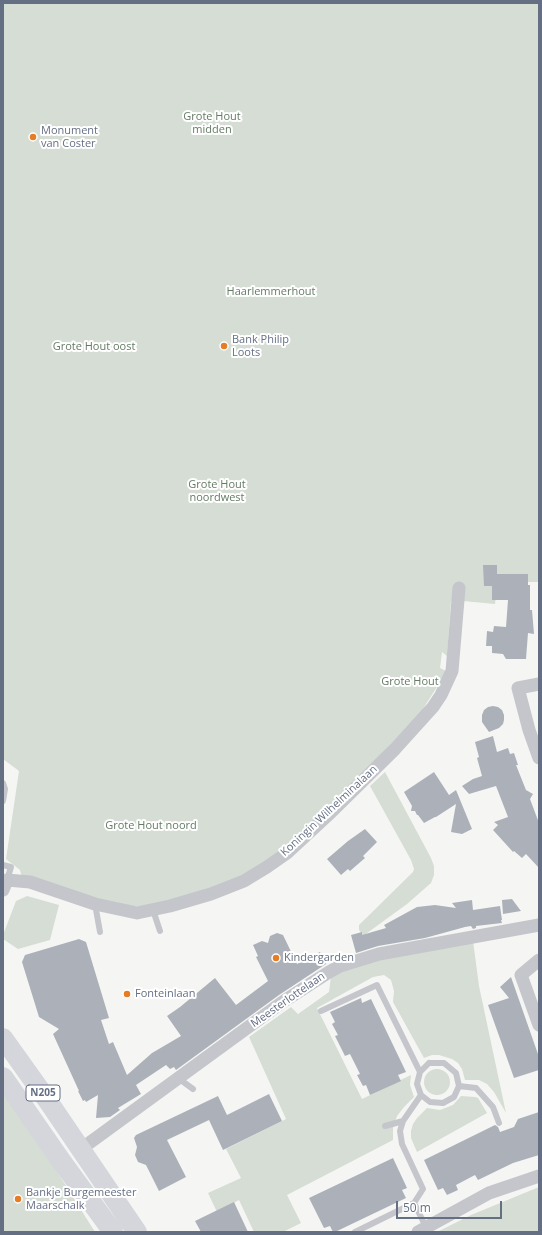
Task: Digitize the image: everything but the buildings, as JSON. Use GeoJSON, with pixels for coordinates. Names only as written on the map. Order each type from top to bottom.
{"type":"FeatureCollection","features":[{"type":"Feature","properties":{"kind":"main road","name":"N205"},"geometry":{"type":"LineString","coordinates":[[3,1038],[48,1101],[87,1145],[137,1232]]}},
{"type":"Feature","properties":{"kind":"main road","name":"N205"},"geometry":{"type":"LineString","coordinates":[[3,1077],[113,1232]]}},
{"type":"Feature","properties":{"kind":"street","name":"Koningin Wilhelminalaan"},"geometry":{"type":"LineString","coordinates":[[5,885],[30,882],[95,904],[137,913],[154,910],[211,894],[244,881],[287,853],[395,750],[434,707],[452,671],[459,588]]}},
{"type":"Feature","properties":{"kind":"street"},"geometry":{"type":"LineString","coordinates":[[539,684],[518,688],[529,730],[539,758]]}},
{"type":"Feature","properties":{"kind":"street","name":"Meesterlottelaan"},"geometry":{"type":"LineString","coordinates":[[87,1145],[284,1001],[340,966],[379,954],[539,925]]}},
{"type":"Feature","properties":{"kind":"street"},"geometry":{"type":"LineString","coordinates":[[539,960],[521,975],[539,1025]]}},
{"type":"Feature","properties":{"kind":"street"},"geometry":{"type":"LineString","coordinates":[[422,1230],[489,1193],[539,1176]]}},
{"type":"Feature","properties":{"kind":"lane"},"geometry":{"type":"LineString","coordinates":[[3,783],[5,789],[3,801]]}},
{"type":"Feature","properties":{"kind":"lane"},"geometry":{"type":"LineString","coordinates":[[3,865],[11,867],[5,885]]}},
{"type":"Feature","properties":{"kind":"lane"},"geometry":{"type":"LineString","coordinates":[[95,904],[100,932]]}},
{"type":"Feature","properties":{"kind":"lane"},"geometry":{"type":"LineString","coordinates":[[154,910],[160,931]]}},
{"type":"Feature","properties":{"kind":"lane"},"geometry":{"type":"LineString","coordinates":[[321,1011],[377,985],[420,1072]]}},
{"type":"Feature","properties":{"kind":"lane"},"geometry":{"type":"LineString","coordinates":[[429,1063],[444,1063],[456,1073],[460,1086],[454,1097],[443,1103],[430,1102],[421,1095],[417,1084],[420,1072],[429,1063]]}},
{"type":"Feature","properties":{"kind":"lane"},"geometry":{"type":"LineString","coordinates":[[178,1078],[193,1090]]}},
{"type":"Feature","properties":{"kind":"lane"},"geometry":{"type":"LineString","coordinates":[[460,1086],[476,1088],[493,1107],[499,1123]]}},
{"type":"Feature","properties":{"kind":"lane"},"geometry":{"type":"LineString","coordinates":[[355,1232],[414,1203],[423,1189],[402,1144],[400,1131],[403,1121],[421,1095]]}},
{"type":"Feature","properties":{"kind":"lane"},"geometry":{"type":"LineString","coordinates":[[385,1126],[403,1121]]}},
{"type":"Feature","properties":{"kind":"lane"},"geometry":{"type":"LineString","coordinates":[[414,1203],[422,1230]]}},
{"type":"Feature","properties":{"kind":"green space","name":"Haarlemmerhout"},"geometry":{"type":"Polygon","coordinates":[[[3,3],[539,3],[539,582],[498,582],[495,604],[463,600],[451,601],[447,656],[442,652],[440,668],[448,672],[419,715],[313,826],[232,888],[150,908],[119,905],[22,877],[20,870],[6,859],[19,771],[3,759],[3,3]]]}},
{"type":"Feature","properties":{"kind":"green space"},"geometry":{"type":"Polygon","coordinates":[[[385,772],[431,858],[434,866],[434,875],[431,883],[407,904],[363,936],[359,930],[359,925],[413,872],[414,869],[411,860],[370,786],[385,772]]]}},
{"type":"Feature","properties":{"kind":"green space"},"geometry":{"type":"Polygon","coordinates":[[[27,896],[59,905],[50,940],[18,949],[3,939],[3,935],[16,901],[27,896]]]}},
{"type":"Feature","properties":{"kind":"green space"},"geometry":{"type":"Polygon","coordinates":[[[473,941],[479,986],[506,1113],[494,1092],[487,1084],[479,1080],[465,1080],[462,1069],[458,1063],[452,1059],[439,1055],[432,1055],[424,1058],[393,1002],[394,991],[391,980],[384,975],[373,977],[317,1008],[362,1099],[411,1075],[410,1085],[414,1097],[397,1116],[393,1128],[393,1140],[287,1195],[301,1223],[283,1232],[254,1232],[239,1200],[217,1212],[208,1193],[241,1178],[226,1149],[286,1119],[249,1037],[291,1007],[298,1014],[329,992],[331,976],[379,958],[473,941]]]}},
{"type":"Feature","properties":{"kind":"green space"},"geometry":{"type":"Polygon","coordinates":[[[437,1069],[446,1073],[450,1082],[446,1091],[437,1095],[428,1091],[424,1082],[428,1073],[437,1069]]]}},
{"type":"Feature","properties":{"kind":"green space"},"geometry":{"type":"Polygon","coordinates":[[[3,1091],[39,1143],[95,1232],[3,1232],[3,1091]]]}},
{"type":"Feature","properties":{"kind":"green space"},"geometry":{"type":"Polygon","coordinates":[[[461,1096],[478,1098],[487,1113],[417,1152],[411,1138],[411,1131],[417,1118],[427,1108],[440,1110],[453,1105],[461,1096]]]}},
{"type":"Feature","properties":{"kind":"green space"},"geometry":{"type":"Polygon","coordinates":[[[539,1187],[539,1232],[437,1232],[471,1215],[539,1187]]]}},
{"type":"Feature","properties":{"kind":"place","name":"Monument van Coster"},"geometry":{"type":"Point","coordinates":[33,137]}},
{"type":"Feature","properties":{"kind":"place","name":"Bank Philip Loots"},"geometry":{"type":"Point","coordinates":[224,346]}},
{"type":"Feature","properties":{"kind":"place","name":"Kindergarden"},"geometry":{"type":"Point","coordinates":[276,958]}},
{"type":"Feature","properties":{"kind":"place","name":"Fonteinlaan"},"geometry":{"type":"Point","coordinates":[127,994]}},
{"type":"Feature","properties":{"kind":"place","name":"Bankje Burgemeester Maarschalk"},"geometry":{"type":"Point","coordinates":[18,1199]}},
{"type":"Feature","properties":{"kind":"park label","name":"Grote Hout midden"},"geometry":{"type":"Point","coordinates":[212,123]}},
{"type":"Feature","properties":{"kind":"park label","name":"Grote Hout oost"},"geometry":{"type":"Point","coordinates":[94,347]}},
{"type":"Feature","properties":{"kind":"park label","name":"Grote Hout noordwest"},"geometry":{"type":"Point","coordinates":[217,491]}},
{"type":"Feature","properties":{"kind":"park label","name":"Grote Hout"},"geometry":{"type":"Point","coordinates":[410,682]}},
{"type":"Feature","properties":{"kind":"park label","name":"Grote Hout noord"},"geometry":{"type":"Point","coordinates":[151,826]}}]}
